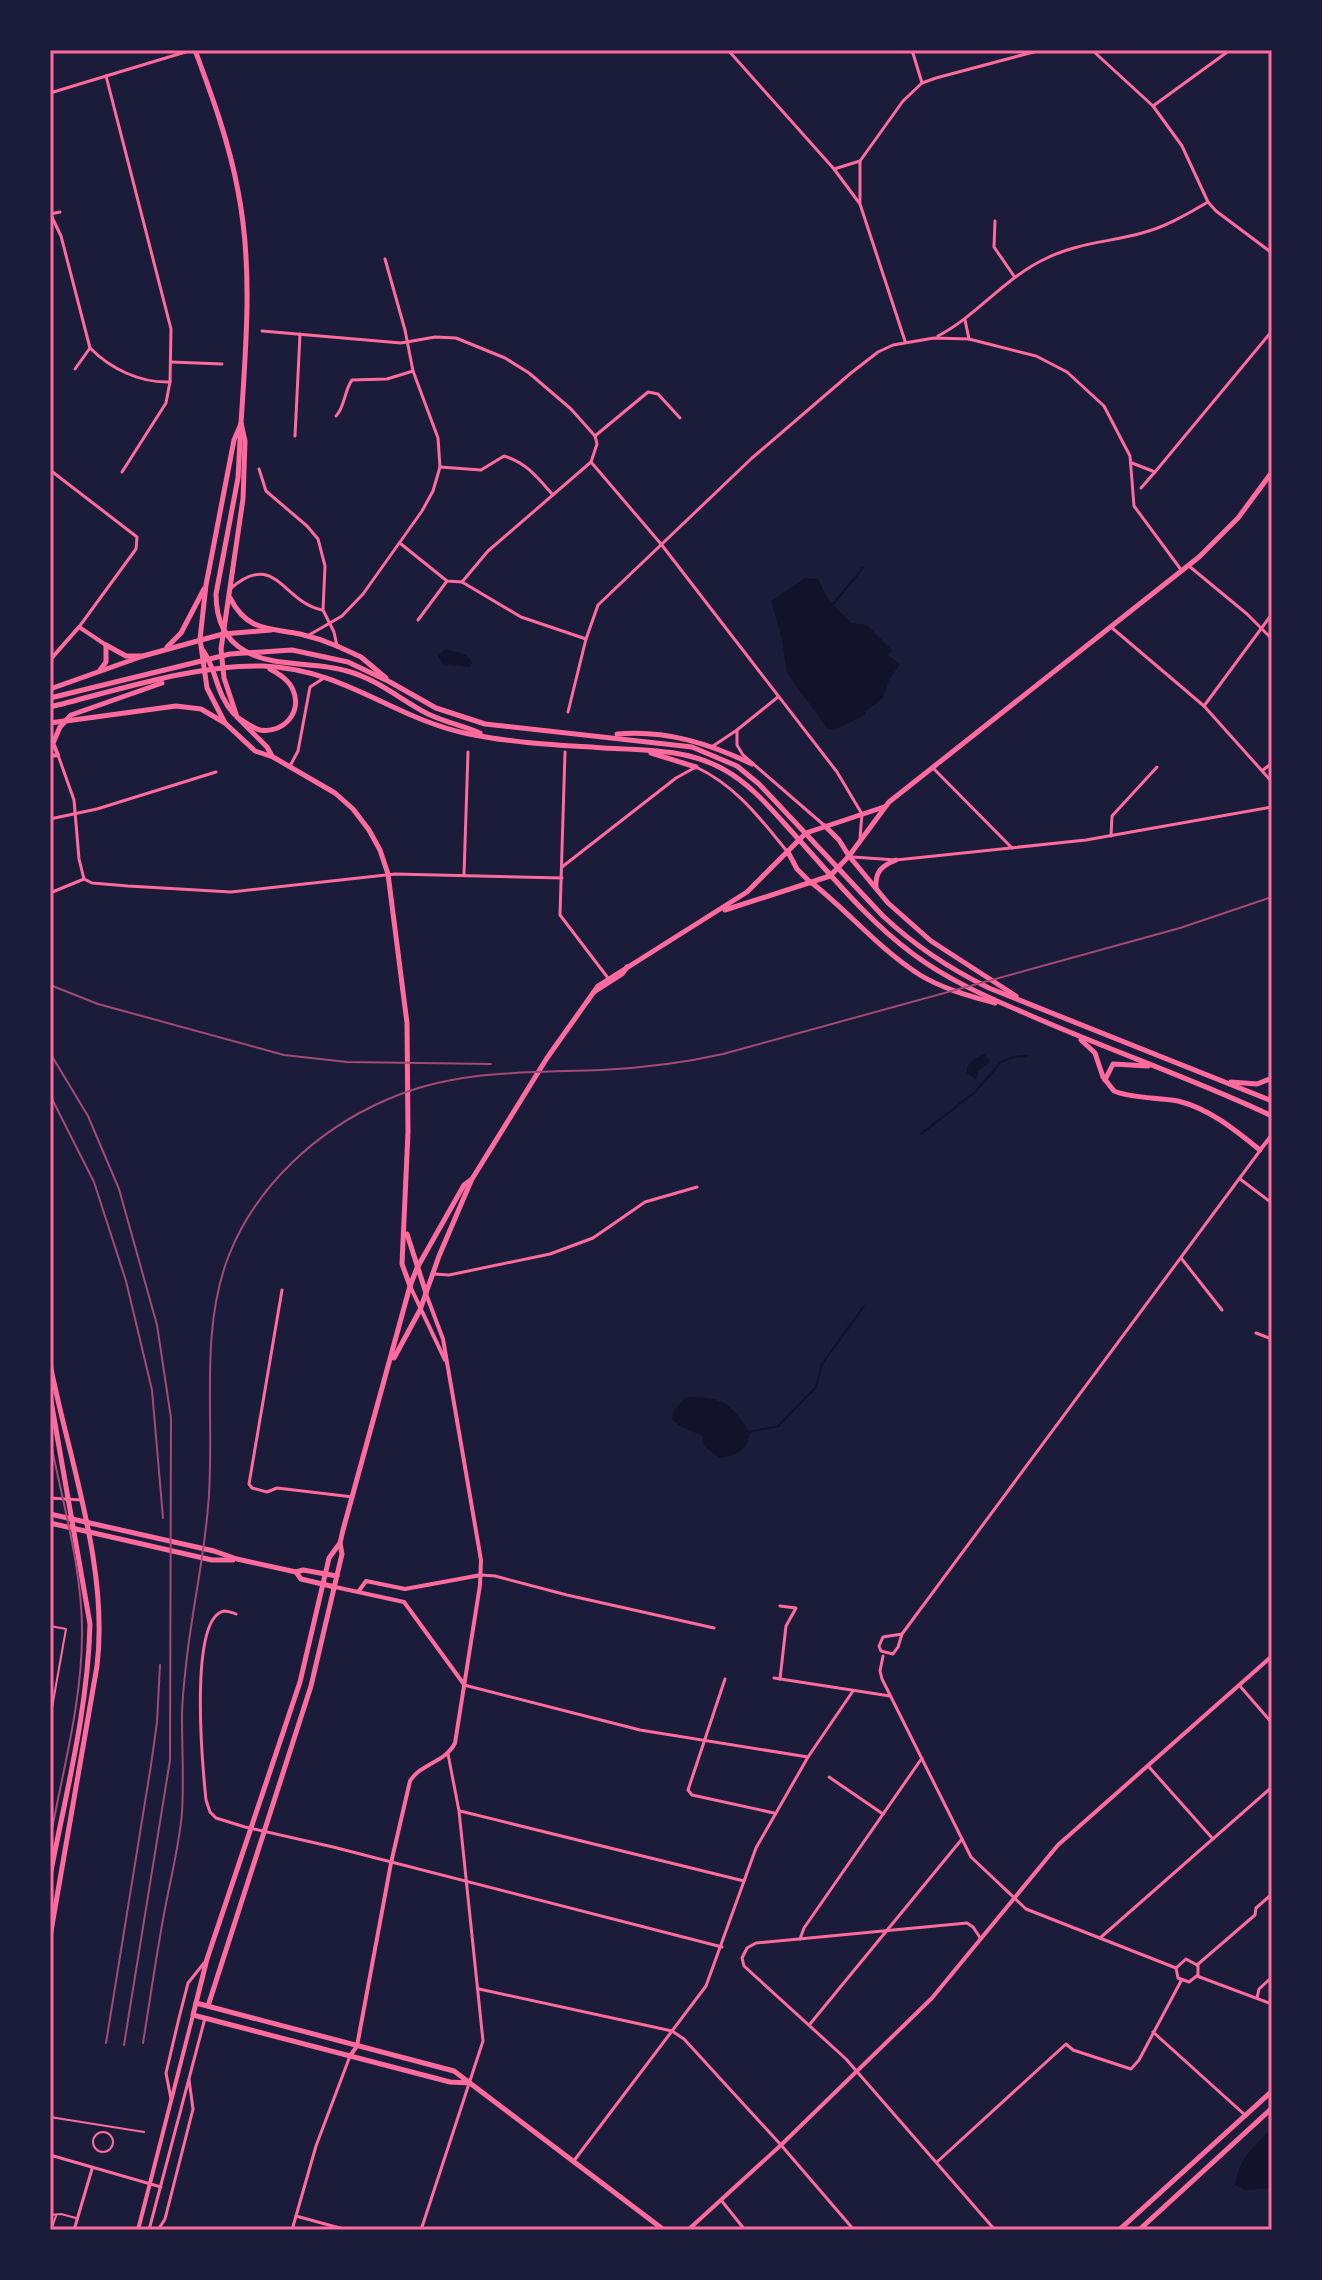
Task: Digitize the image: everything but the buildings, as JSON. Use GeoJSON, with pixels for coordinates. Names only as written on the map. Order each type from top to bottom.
{"type":"FeatureCollection","features":[{"type":"Feature","properties":{"kind":"main road"},"geometry":{"type":"LineString","coordinates":[[194,50],[229,147],[245,238],[247,296],[241,423],[236,488],[216,594],[219,619],[229,637],[257,656],[346,670],[432,716],[488,737]]}},
{"type":"Feature","properties":{"kind":"main road"},"geometry":{"type":"LineString","coordinates":[[241,423],[234,440],[206,585],[200,643],[220,695],[273,757]]}},
{"type":"Feature","properties":{"kind":"main road"},"geometry":{"type":"LineString","coordinates":[[241,423],[245,441],[245,480],[221,649],[224,678],[237,717],[253,727],[267,730],[279,728],[294,714],[296,700],[292,687],[283,677],[265,666]]}},
{"type":"Feature","properties":{"kind":"main road"},"geometry":{"type":"LineString","coordinates":[[717,913],[753,899],[821,880],[835,872],[884,807],[931,766],[1189,566],[1228,529],[1272,472]]}},
{"type":"Feature","properties":{"kind":"main road"},"geometry":{"type":"LineString","coordinates":[[165,649],[181,633],[206,585]]}},
{"type":"Feature","properties":{"kind":"main road"},"geometry":{"type":"LineString","coordinates":[[229,592],[243,618],[271,630]]}},
{"type":"Feature","properties":{"kind":"main road"},"geometry":{"type":"LineString","coordinates":[[50,689],[191,642],[200,643],[223,634],[271,630],[306,635],[337,646],[361,657],[390,682]]}},
{"type":"Feature","properties":{"kind":"main road"},"geometry":{"type":"LineString","coordinates":[[100,671],[106,662],[106,645],[126,656],[143,656]]}},
{"type":"Feature","properties":{"kind":"main road"},"geometry":{"type":"LineString","coordinates":[[50,698],[217,657],[292,650],[348,662],[460,718],[524,730],[692,747],[737,766],[759,784],[894,926],[934,958],[989,988],[1272,1101]]}},
{"type":"Feature","properties":{"kind":"main road"},"geometry":{"type":"LineString","coordinates":[[203,654],[205,681],[225,723]]}},
{"type":"Feature","properties":{"kind":"main road"},"geometry":{"type":"LineString","coordinates":[[50,707],[174,678],[238,667],[265,666],[328,677],[427,722],[488,737],[674,753],[699,759],[745,783],[893,938],[957,982],[1077,1036],[1272,1116]]}},
{"type":"Feature","properties":{"kind":"main road"},"geometry":{"type":"LineString","coordinates":[[51,741],[64,721],[74,713],[148,690],[174,678]]}},
{"type":"Feature","properties":{"kind":"main road"},"geometry":{"type":"LineString","coordinates":[[50,723],[183,706],[206,712],[225,723],[255,751],[273,757],[328,788],[353,809],[377,844],[388,874],[407,1031],[408,1132],[402,1264],[410,1286]]}},
{"type":"Feature","properties":{"kind":"main road"},"geometry":{"type":"LineString","coordinates":[[600,736],[647,733],[680,737],[713,746],[752,764]]}},
{"type":"Feature","properties":{"kind":"main road"},"geometry":{"type":"LineString","coordinates":[[635,749],[696,767]]}},
{"type":"Feature","properties":{"kind":"main road"},"geometry":{"type":"LineString","coordinates":[[390,1366],[420,1310],[472,1179],[546,1060],[593,992],[608,978],[747,892],[801,837],[816,828],[884,807]]}},
{"type":"Feature","properties":{"kind":"main road"},"geometry":{"type":"LineString","coordinates":[[825,826],[876,889],[931,941],[1028,1003]]}},
{"type":"Feature","properties":{"kind":"main road"},"geometry":{"type":"LineString","coordinates":[[788,852],[797,869],[812,883],[891,954],[922,976],[963,994],[1013,1008]]}},
{"type":"Feature","properties":{"kind":"main road"},"geometry":{"type":"LineString","coordinates":[[876,889],[877,872],[885,864],[896,860]]}},
{"type":"Feature","properties":{"kind":"main road"},"geometry":{"type":"LineString","coordinates":[[593,992],[600,990],[628,967]]}},
{"type":"Feature","properties":{"kind":"main road"},"geometry":{"type":"LineString","coordinates":[[1077,1036],[1095,1053],[1105,1081],[1118,1093],[1171,1100],[1202,1109],[1260,1150]]}},
{"type":"Feature","properties":{"kind":"main road"},"geometry":{"type":"LineString","coordinates":[[1105,1081],[1108,1070],[1117,1063],[1160,1068]]}},
{"type":"Feature","properties":{"kind":"main road"},"geometry":{"type":"LineString","coordinates":[[1224,1081],[1257,1084],[1272,1078]]}},
{"type":"Feature","properties":{"kind":"main road"},"geometry":{"type":"LineString","coordinates":[[208,2006],[311,1686],[342,1554],[340,1543],[410,1286],[464,1185],[472,1179]]}},
{"type":"Feature","properties":{"kind":"main road"},"geometry":{"type":"LineString","coordinates":[[405,1229],[426,1294]]}},
{"type":"Feature","properties":{"kind":"main road"},"geometry":{"type":"LineString","coordinates":[[50,1364],[81,1500],[100,1606],[99,1652],[50,1937]]}},
{"type":"Feature","properties":{"kind":"main road"},"geometry":{"type":"LineString","coordinates":[[50,1395],[89,1610],[90,1653],[82,1712],[50,1876]]}},
{"type":"Feature","properties":{"kind":"main road"},"geometry":{"type":"LineString","coordinates":[[50,1514],[296,1572],[303,1570],[337,1576]]}},
{"type":"Feature","properties":{"kind":"main road"},"geometry":{"type":"LineString","coordinates":[[50,1523],[212,1560],[237,1559]]}},
{"type":"Feature","properties":{"kind":"main road"},"geometry":{"type":"LineString","coordinates":[[340,1543],[330,1553],[300,1682],[207,1959],[193,2015],[450,2082],[470,2083]]}},
{"type":"Feature","properties":{"kind":"main road"},"geometry":{"type":"LineString","coordinates":[[296,1572],[301,1579],[335,1587]]}},
{"type":"Feature","properties":{"kind":"main road"},"geometry":{"type":"LineString","coordinates":[[196,2003],[454,2071],[664,2230]]}},
{"type":"Feature","properties":{"kind":"main road"},"geometry":{"type":"LineString","coordinates":[[1119,2230],[1272,2091]]}},
{"type":"Feature","properties":{"kind":"main road"},"geometry":{"type":"LineString","coordinates":[[1139,2230],[1272,2108]]}},
{"type":"Feature","properties":{"kind":"street"},"geometry":{"type":"LineString","coordinates":[[50,93],[194,50]]}},
{"type":"Feature","properties":{"kind":"street"},"geometry":{"type":"LineString","coordinates":[[728,50],[834,169],[860,204]]}},
{"type":"Feature","properties":{"kind":"street"},"geometry":{"type":"LineString","coordinates":[[912,50],[922,83]]}},
{"type":"Feature","properties":{"kind":"street"},"geometry":{"type":"LineString","coordinates":[[905,341],[860,204],[860,161],[903,101],[922,83],[1041,50]]}},
{"type":"Feature","properties":{"kind":"street"},"geometry":{"type":"LineString","coordinates":[[1092,50],[1153,106],[1182,146],[1208,202],[1272,253]]}},
{"type":"Feature","properties":{"kind":"street"},"geometry":{"type":"LineString","coordinates":[[1153,106],[1230,50]]}},
{"type":"Feature","properties":{"kind":"street"},"geometry":{"type":"LineString","coordinates":[[106,76],[171,329],[169,394],[161,413],[122,472]]}},
{"type":"Feature","properties":{"kind":"street"},"geometry":{"type":"LineString","coordinates":[[834,169],[860,161]]}},
{"type":"Feature","properties":{"kind":"street"},"geometry":{"type":"LineString","coordinates":[[934,338],[965,320],[1014,276],[1047,257],[1079,246],[1143,233],[1173,222],[1208,202]]}},
{"type":"Feature","properties":{"kind":"street"},"geometry":{"type":"LineString","coordinates":[[60,212],[50,214],[61,236],[90,348],[127,374],[146,381],[170,382]]}},
{"type":"Feature","properties":{"kind":"street"},"geometry":{"type":"LineString","coordinates":[[995,221],[994,247],[1014,276]]}},
{"type":"Feature","properties":{"kind":"street"},"geometry":{"type":"LineString","coordinates":[[306,635],[342,616],[363,594],[400,544],[433,491],[440,467],[438,438],[413,371],[385,259]]}},
{"type":"Feature","properties":{"kind":"street"},"geometry":{"type":"LineString","coordinates":[[965,320],[969,339]]}},
{"type":"Feature","properties":{"kind":"street"},"geometry":{"type":"LineString","coordinates":[[262,331],[407,342],[435,337],[456,338],[505,358],[550,390],[595,436],[597,444],[591,462],[488,551],[462,582]]}},
{"type":"Feature","properties":{"kind":"street"},"geometry":{"type":"LineString","coordinates":[[1141,488],[1272,331]]}},
{"type":"Feature","properties":{"kind":"street"},"geometry":{"type":"LineString","coordinates":[[295,436],[300,334]]}},
{"type":"Feature","properties":{"kind":"street"},"geometry":{"type":"LineString","coordinates":[[568,712],[598,605],[814,402],[878,352],[905,341],[969,339],[1036,356],[1067,372],[1104,406],[1127,448],[1134,506],[1182,571]]}},
{"type":"Feature","properties":{"kind":"street"},"geometry":{"type":"LineString","coordinates":[[75,369],[90,348]]}},
{"type":"Feature","properties":{"kind":"street"},"geometry":{"type":"LineString","coordinates":[[171,362],[222,364]]}},
{"type":"Feature","properties":{"kind":"street"},"geometry":{"type":"LineString","coordinates":[[336,416],[352,380],[387,379],[413,371]]}},
{"type":"Feature","properties":{"kind":"street"},"geometry":{"type":"LineString","coordinates":[[595,436],[651,392],[658,394],[680,418]]}},
{"type":"Feature","properties":{"kind":"street"},"geometry":{"type":"LineString","coordinates":[[440,467],[481,470],[504,456],[530,469],[553,495]]}},
{"type":"Feature","properties":{"kind":"street"},"geometry":{"type":"LineString","coordinates":[[591,462],[661,544],[837,772],[862,814],[860,838]]}},
{"type":"Feature","properties":{"kind":"street"},"geometry":{"type":"LineString","coordinates":[[1131,463],[1155,472]]}},
{"type":"Feature","properties":{"kind":"street"},"geometry":{"type":"LineString","coordinates":[[259,469],[266,491],[318,539],[325,566],[323,610],[337,646]]}},
{"type":"Feature","properties":{"kind":"street"},"geometry":{"type":"LineString","coordinates":[[50,470],[137,537],[136,549],[79,627],[50,660]]}},
{"type":"Feature","properties":{"kind":"street"},"geometry":{"type":"LineString","coordinates":[[400,544],[447,581],[462,582],[521,617],[586,639]]}},
{"type":"Feature","properties":{"kind":"street"},"geometry":{"type":"LineString","coordinates":[[1189,566],[1272,639]]}},
{"type":"Feature","properties":{"kind":"street"},"geometry":{"type":"LineString","coordinates":[[229,592],[247,576],[263,574],[273,577],[311,607],[323,610]]}},
{"type":"Feature","properties":{"kind":"street"},"geometry":{"type":"LineString","coordinates":[[418,620],[447,581]]}},
{"type":"Feature","properties":{"kind":"street"},"geometry":{"type":"LineString","coordinates":[[1204,706],[1272,614]]}},
{"type":"Feature","properties":{"kind":"street"},"geometry":{"type":"LineString","coordinates":[[79,627],[106,645]]}},
{"type":"Feature","properties":{"kind":"street"},"geometry":{"type":"LineString","coordinates":[[1111,627],[1204,706],[1272,782]]}},
{"type":"Feature","properties":{"kind":"street"},"geometry":{"type":"LineString","coordinates":[[290,766],[298,751],[310,687],[319,679],[328,677]]}},
{"type":"Feature","properties":{"kind":"street"},"geometry":{"type":"LineString","coordinates":[[713,746],[778,697]]}},
{"type":"Feature","properties":{"kind":"street"},"geometry":{"type":"LineString","coordinates":[[737,730],[737,748],[825,826]]}},
{"type":"Feature","properties":{"kind":"street"},"geometry":{"type":"LineString","coordinates":[[51,741],[74,800],[80,866],[84,879],[92,883],[231,892],[388,874],[562,878]]}},
{"type":"Feature","properties":{"kind":"street"},"geometry":{"type":"LineString","coordinates":[[464,875],[468,752]]}},
{"type":"Feature","properties":{"kind":"street"},"geometry":{"type":"LineString","coordinates":[[565,752],[560,915],[608,978]]}},
{"type":"Feature","properties":{"kind":"street"},"geometry":{"type":"LineString","coordinates":[[50,756],[58,755]]}},
{"type":"Feature","properties":{"kind":"street"},"geometry":{"type":"LineString","coordinates":[[1263,770],[1272,763]]}},
{"type":"Feature","properties":{"kind":"street"},"geometry":{"type":"LineString","coordinates":[[931,766],[1012,848]]}},
{"type":"Feature","properties":{"kind":"street"},"geometry":{"type":"LineString","coordinates":[[562,867],[676,778],[696,767],[725,783],[746,801],[788,852]]}},
{"type":"Feature","properties":{"kind":"street"},"geometry":{"type":"LineString","coordinates":[[1111,836],[1112,816],[1157,767]]}},
{"type":"Feature","properties":{"kind":"street"},"geometry":{"type":"LineString","coordinates":[[50,819],[97,809],[216,772]]}},
{"type":"Feature","properties":{"kind":"street"},"geometry":{"type":"LineString","coordinates":[[849,856],[896,860],[1012,848],[1111,836],[1272,807]]}},
{"type":"Feature","properties":{"kind":"street"},"geometry":{"type":"LineString","coordinates":[[50,893],[84,879]]}},
{"type":"Feature","properties":{"kind":"street"},"geometry":{"type":"LineString","coordinates":[[884,1654],[893,1654],[902,1634],[1272,1135]]}},
{"type":"Feature","properties":{"kind":"street"},"geometry":{"type":"LineString","coordinates":[[1240,1179],[1272,1203]]}},
{"type":"Feature","properties":{"kind":"street"},"geometry":{"type":"LineString","coordinates":[[432,1274],[449,1275],[550,1254],[593,1238],[645,1202],[697,1187]]}},
{"type":"Feature","properties":{"kind":"street"},"geometry":{"type":"LineString","coordinates":[[1181,1258],[1222,1310]]}},
{"type":"Feature","properties":{"kind":"street"},"geometry":{"type":"LineString","coordinates":[[410,1286],[446,1364]]}},
{"type":"Feature","properties":{"kind":"street"},"geometry":{"type":"LineString","coordinates":[[282,1290],[249,1484],[252,1488],[267,1492],[277,1488],[353,1497]]}},
{"type":"Feature","properties":{"kind":"street"},"geometry":{"type":"LineString","coordinates":[[292,2230],[316,2146],[350,2056],[357,2046],[391,1863],[410,1781],[417,1772],[448,1754],[455,1743],[481,1575],[443,1339],[426,1294]]}},
{"type":"Feature","properties":{"kind":"street"},"geometry":{"type":"LineString","coordinates":[[1256,1333],[1272,1339]]}},
{"type":"Feature","properties":{"kind":"street"},"geometry":{"type":"LineString","coordinates":[[50,1498],[81,1500]]}},
{"type":"Feature","properties":{"kind":"street"},"geometry":{"type":"LineString","coordinates":[[358,1592],[366,1581],[405,1589],[481,1575],[495,1576],[714,1628]]}},
{"type":"Feature","properties":{"kind":"street"},"geometry":{"type":"LineString","coordinates":[[335,1587],[404,1602],[464,1685],[624,1727],[808,1757]]}},
{"type":"Feature","properties":{"kind":"street"},"geometry":{"type":"LineString","coordinates":[[780,1606],[796,1608],[786,1626],[780,1679]]}},
{"type":"Feature","properties":{"kind":"street"},"geometry":{"type":"LineString","coordinates":[[236,1614],[220,1613],[211,1625],[199,1685],[204,1785],[208,1808],[216,1818],[722,1947]]}},
{"type":"Feature","properties":{"kind":"street"},"geometry":{"type":"LineString","coordinates":[[50,1626],[66,1629],[50,1719]]}},
{"type":"Feature","properties":{"kind":"street"},"geometry":{"type":"LineString","coordinates":[[902,1634],[879,1640],[884,1654],[880,1671],[971,1857],[1026,1909],[1176,1968]]}},
{"type":"Feature","properties":{"kind":"street"},"geometry":{"type":"LineString","coordinates":[[688,2230],[858,2072],[944,1985],[1058,1845],[1272,1656]]}},
{"type":"Feature","properties":{"kind":"street"},"geometry":{"type":"LineString","coordinates":[[774,1678],[890,1696]]}},
{"type":"Feature","properties":{"kind":"street"},"geometry":{"type":"LineString","coordinates":[[725,1679],[688,1790],[692,1795],[774,1813]]}},
{"type":"Feature","properties":{"kind":"street"},"geometry":{"type":"LineString","coordinates":[[1239,1685],[1272,1723]]}},
{"type":"Feature","properties":{"kind":"street"},"geometry":{"type":"LineString","coordinates":[[573,2163],[706,1986],[756,1848],[808,1757],[853,1691]]}},
{"type":"Feature","properties":{"kind":"street"},"geometry":{"type":"LineString","coordinates":[[421,2230],[483,2041],[459,1811],[448,1754]]}},
{"type":"Feature","properties":{"kind":"street"},"geometry":{"type":"LineString","coordinates":[[800,1939],[805,1926],[922,1758]]}},
{"type":"Feature","properties":{"kind":"street"},"geometry":{"type":"LineString","coordinates":[[1147,1765],[1213,1839]]}},
{"type":"Feature","properties":{"kind":"street"},"geometry":{"type":"LineString","coordinates":[[829,1777],[883,1814]]}},
{"type":"Feature","properties":{"kind":"street"},"geometry":{"type":"LineString","coordinates":[[1100,1938],[1272,1787]]}},
{"type":"Feature","properties":{"kind":"street"},"geometry":{"type":"LineString","coordinates":[[459,1811],[744,1881]]}},
{"type":"Feature","properties":{"kind":"street"},"geometry":{"type":"LineString","coordinates":[[810,2024],[962,1839]]}},
{"type":"Feature","properties":{"kind":"street"},"geometry":{"type":"LineString","coordinates":[[1197,1976],[1197,1965],[1255,1915],[1256,1908],[1272,1894]]}},
{"type":"Feature","properties":{"kind":"street"},"geometry":{"type":"LineString","coordinates":[[981,1939],[967,1923],[756,1943],[744,1951],[742,1958],[744,1966],[810,2024],[858,2072],[995,2230]]}},
{"type":"Feature","properties":{"kind":"street"},"geometry":{"type":"LineString","coordinates":[[172,2103],[166,2073],[188,1984],[207,1959]]}},
{"type":"Feature","properties":{"kind":"street"},"geometry":{"type":"LineString","coordinates":[[1197,1965],[1186,1959],[1176,1968],[1176,1975],[1181,1981],[1189,1982],[1197,1976]]}},
{"type":"Feature","properties":{"kind":"street"},"geometry":{"type":"LineString","coordinates":[[1197,1976],[1272,2004]]}},
{"type":"Feature","properties":{"kind":"street"},"geometry":{"type":"LineString","coordinates":[[1257,1998],[1259,1989],[1272,1977]]}},
{"type":"Feature","properties":{"kind":"street"},"geometry":{"type":"LineString","coordinates":[[937,2162],[1066,2044],[1073,2050],[1131,2069],[1181,1981]]}},
{"type":"Feature","properties":{"kind":"street"},"geometry":{"type":"LineString","coordinates":[[478,1989],[672,2031],[684,2039],[781,2145],[854,2230]]}},
{"type":"Feature","properties":{"kind":"street"},"geometry":{"type":"LineString","coordinates":[[149,2230],[208,2006]]}},
{"type":"Feature","properties":{"kind":"street"},"geometry":{"type":"LineString","coordinates":[[138,2230],[193,2015]]}},
{"type":"Feature","properties":{"kind":"street"},"geometry":{"type":"LineString","coordinates":[[1153,2032],[1246,2115]]}},
{"type":"Feature","properties":{"kind":"street"},"geometry":{"type":"LineString","coordinates":[[158,2230],[165,2219],[192,2116],[193,2098],[188,2078]]}},
{"type":"Feature","properties":{"kind":"street"},"geometry":{"type":"LineString","coordinates":[[50,2117],[144,2132]]}},
{"type":"Feature","properties":{"kind":"street"},"geometry":{"type":"LineString","coordinates":[[104,2131],[112,2136],[113,2143],[108,2151],[101,2152],[95,2148],[93,2140],[104,2131]]}},
{"type":"Feature","properties":{"kind":"street"},"geometry":{"type":"LineString","coordinates":[[50,2155],[161,2187]]}},
{"type":"Feature","properties":{"kind":"street"},"geometry":{"type":"LineString","coordinates":[[74,2230],[92,2169]]}},
{"type":"Feature","properties":{"kind":"street"},"geometry":{"type":"LineString","coordinates":[[721,2200],[745,2230]]}},
{"type":"Feature","properties":{"kind":"street"},"geometry":{"type":"LineString","coordinates":[[51,2230],[57,2214]]}},
{"type":"Feature","properties":{"kind":"street"},"geometry":{"type":"LineString","coordinates":[[50,2215],[77,2219]]}},
{"type":"Feature","properties":{"kind":"street"},"geometry":{"type":"LineString","coordinates":[[296,2216],[347,2230]]}},
{"type":"Feature","properties":{"kind":"shaded area"},"geometry":{"type":"Polygon","coordinates":[[[806,578],[818,579],[828,599],[851,623],[867,625],[892,650],[888,655],[900,664],[889,680],[883,698],[865,715],[834,730],[827,728],[787,673],[782,639],[771,601],[806,578]]]}},
{"type":"Feature","properties":{"kind":"shaded area"},"geometry":{"type":"Polygon","coordinates":[[[446,649],[468,657],[472,663],[470,667],[443,664],[438,656],[446,649]]]}},
{"type":"Feature","properties":{"kind":"shaded area"},"geometry":{"type":"Polygon","coordinates":[[[984,1054],[989,1060],[988,1064],[979,1070],[976,1079],[967,1073],[967,1067],[984,1054]]]}},
{"type":"Feature","properties":{"kind":"shaded area"},"geometry":{"type":"Polygon","coordinates":[[[686,1397],[717,1400],[731,1408],[750,1432],[744,1447],[737,1453],[720,1458],[704,1446],[703,1436],[678,1425],[672,1419],[674,1410],[686,1397]]]}},
{"type":"Feature","properties":{"kind":"shaded area"},"geometry":{"type":"Polygon","coordinates":[[[1272,2129],[1272,2188],[1244,2190],[1235,2185],[1243,2161],[1272,2129]]]}},
{"type":"Feature","properties":{"kind":"waterway"},"geometry":{"type":"LineString","coordinates":[[833,604],[863,568]]}},
{"type":"Feature","properties":{"kind":"waterway"},"geometry":{"type":"LineString","coordinates":[[921,1134],[975,1092],[1001,1062],[1026,1056]]}},
{"type":"Feature","properties":{"kind":"waterway"},"geometry":{"type":"LineString","coordinates":[[750,1432],[778,1426],[816,1387],[822,1364],[864,1306]]}},
{"type":"Feature","properties":{"kind":"railway"},"geometry":{"type":"LineString","coordinates":[[143,2043],[182,1813],[182,1702],[208,1507],[214,1316],[229,1255],[241,1229],[256,1205],[292,1162],[336,1127],[361,1112],[412,1090],[492,1074],[648,1066],[723,1054],[1180,928],[1272,897]]}},
{"type":"Feature","properties":{"kind":"railway"},"geometry":{"type":"LineString","coordinates":[[50,985],[98,1004],[284,1055],[347,1062],[491,1064]]}},
{"type":"Feature","properties":{"kind":"railway"},"geometry":{"type":"LineString","coordinates":[[50,1053],[88,1116],[119,1189],[157,1325],[171,1418],[170,1760],[124,2045]]}},
{"type":"Feature","properties":{"kind":"railway"},"geometry":{"type":"LineString","coordinates":[[50,1095],[94,1182],[126,1281],[152,1390],[163,1518]]}},
{"type":"Feature","properties":{"kind":"railway"},"geometry":{"type":"LineString","coordinates":[[50,1439],[71,1536],[82,1634],[75,1712],[50,1840]]}},
{"type":"Feature","properties":{"kind":"railway"},"geometry":{"type":"LineString","coordinates":[[106,2043],[151,1765],[160,1665]]}}]}
